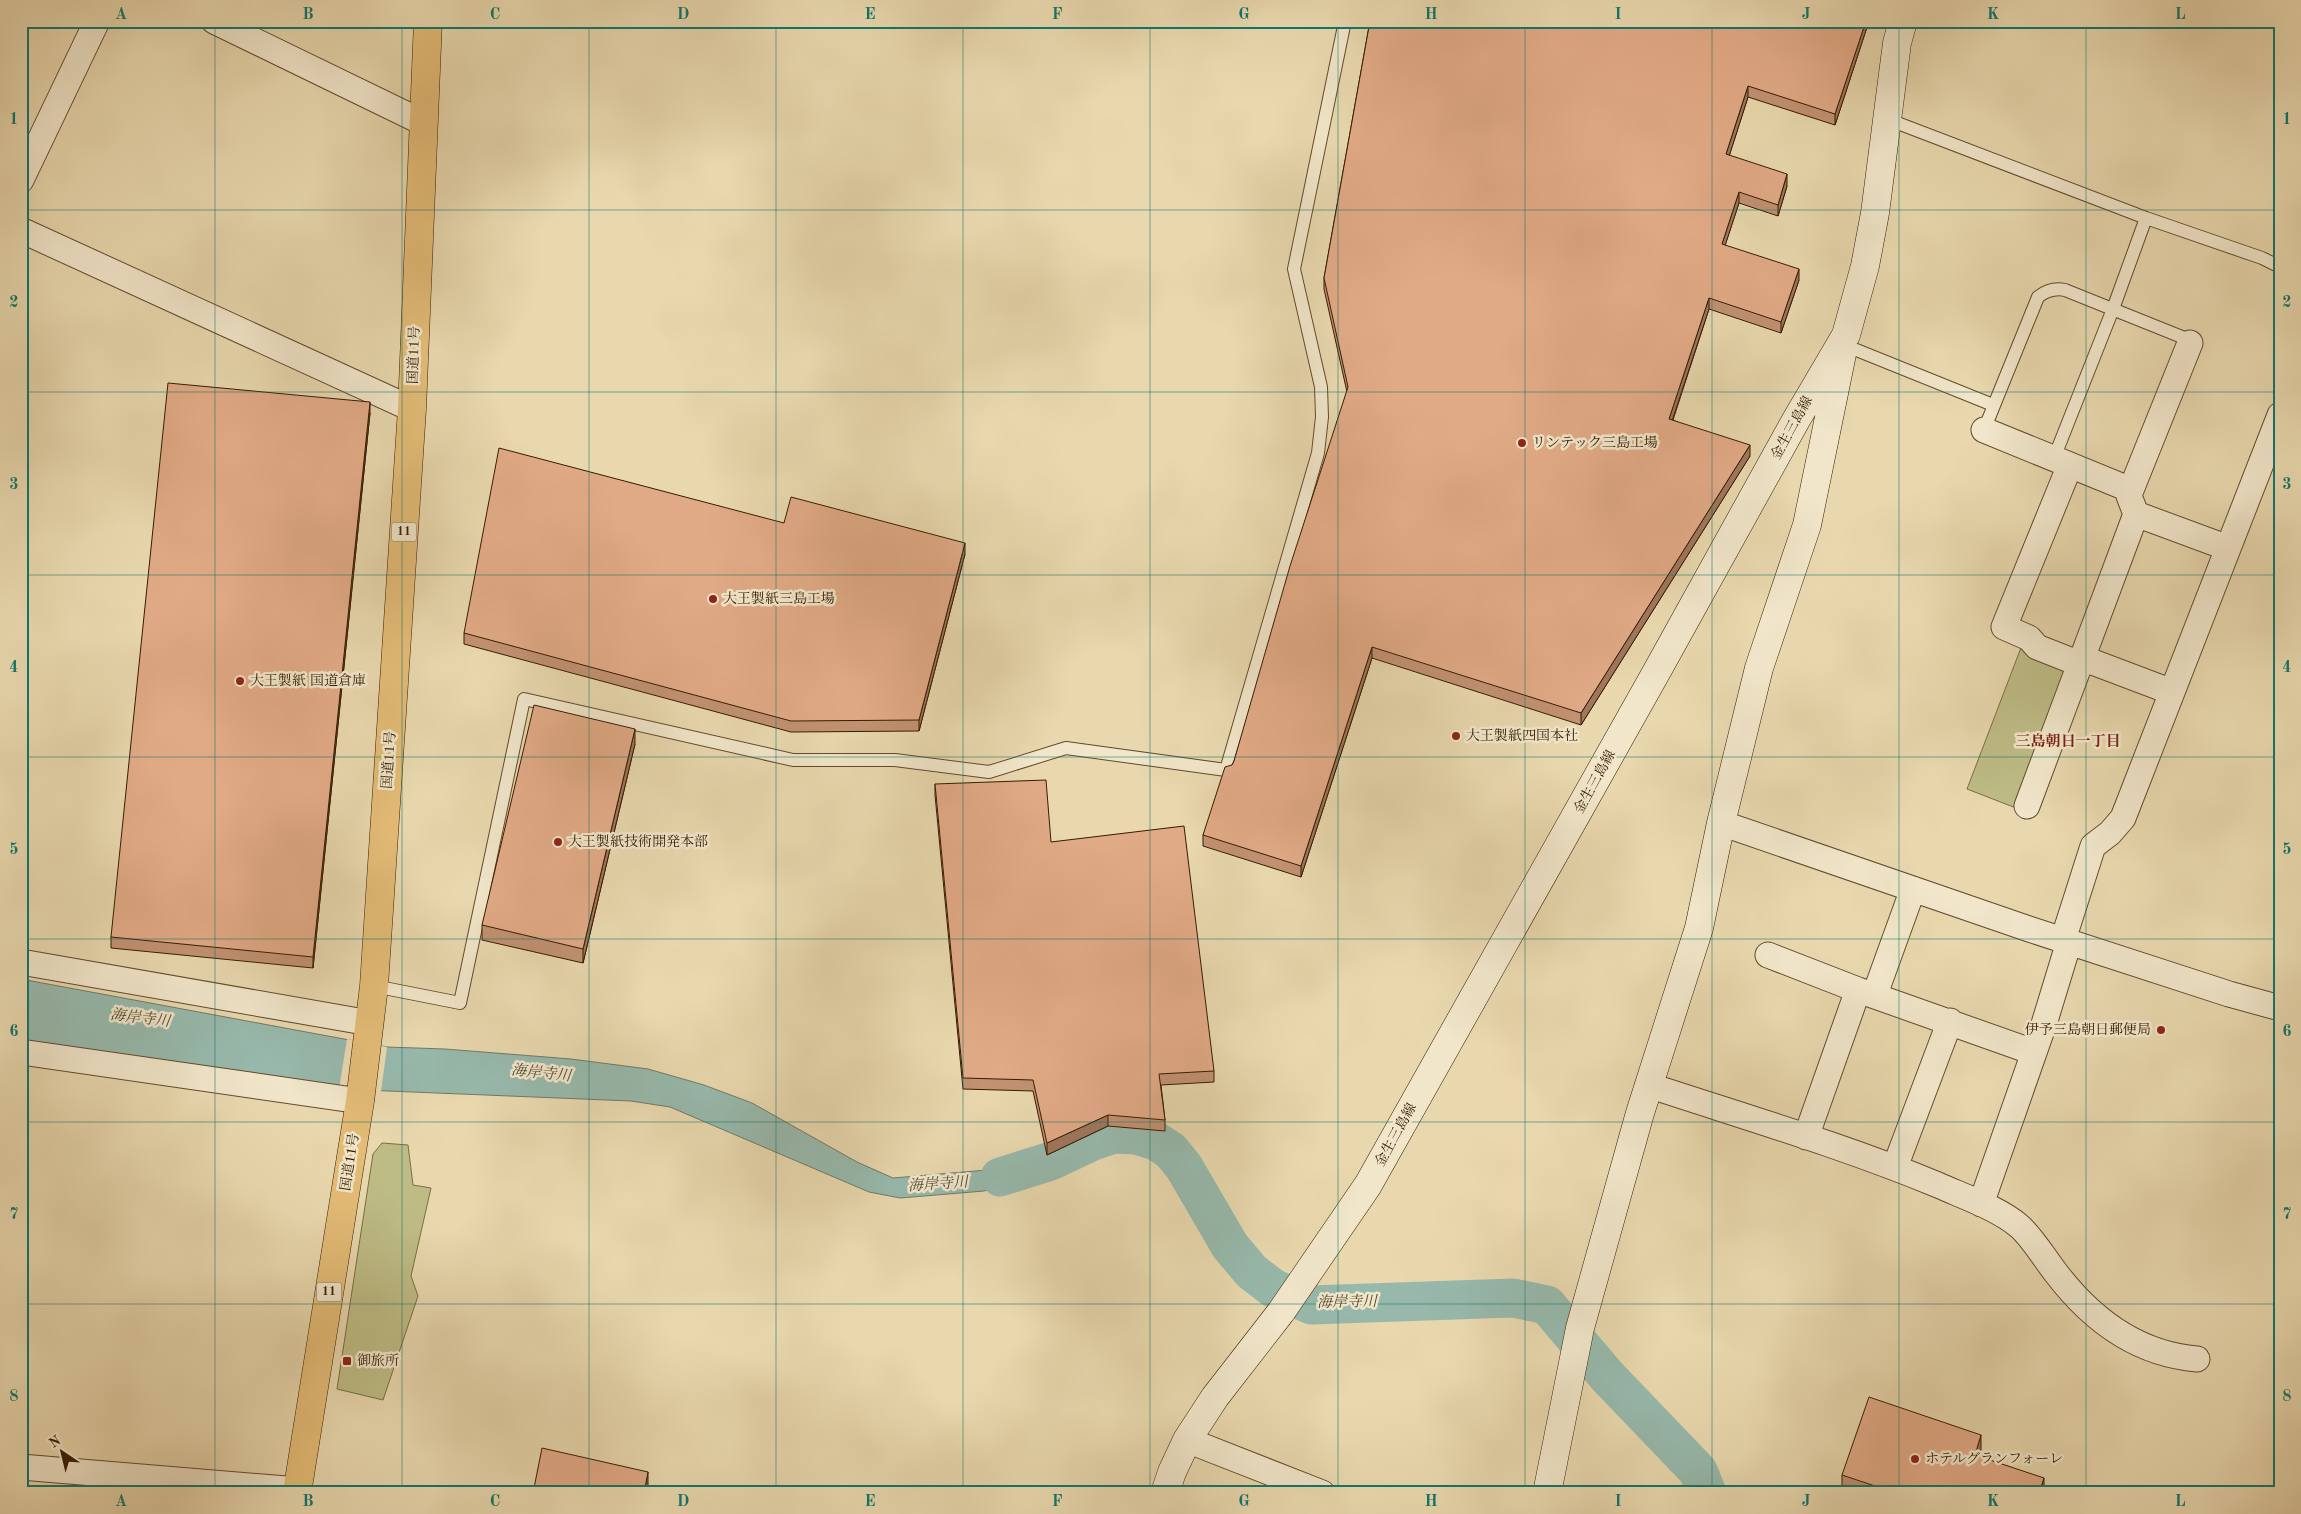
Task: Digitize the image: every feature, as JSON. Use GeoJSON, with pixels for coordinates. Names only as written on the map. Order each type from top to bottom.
{"type":"FeatureCollection","features":[{"type":"Feature","properties":{"kind":"highway","name":"国道11号"},"geometry":{"type":"LineString","coordinates":[[298,1491],[360,1096],[374,986],[412,409],[428,21]]}},
{"type":"Feature","properties":{"kind":"main road","name":"金生三島線"},"geometry":{"type":"LineString","coordinates":[[1166,1493],[1172,1472],[1187,1440],[1215,1397],[1281,1312],[1368,1185],[1653,679],[1796,420],[1845,340],[1875,213],[1886,119],[1898,43],[1904,21]]}},
{"type":"Feature","properties":{"kind":"main road"},"geometry":{"type":"LineString","coordinates":[[1547,1493],[1578,1340],[1648,1085],[1699,928],[1721,823],[1759,668],[1806,525],[1845,340]]}},
{"type":"Feature","properties":{"kind":"street"},"geometry":{"type":"LineString","coordinates":[[21,180],[97,21]]}},
{"type":"Feature","properties":{"kind":"street"},"geometry":{"type":"LineString","coordinates":[[214,21],[424,122]]}},
{"type":"Feature","properties":{"kind":"street"},"geometry":{"type":"LineString","coordinates":[[21,230],[412,409]]}},
{"type":"Feature","properties":{"kind":"street"},"geometry":{"type":"LineString","coordinates":[[2027,806],[2136,514],[2129,496],[2131,490],[2190,343]]}},
{"type":"Feature","properties":{"kind":"street"},"geometry":{"type":"LineString","coordinates":[[1981,1204],[2033,1052],[2093,846],[2110,833],[2123,818],[2280,415]]}},
{"type":"Feature","properties":{"kind":"street"},"geometry":{"type":"LineString","coordinates":[[1984,430],[2131,490]]}},
{"type":"Feature","properties":{"kind":"street"},"geometry":{"type":"LineString","coordinates":[[2062,462],[2004,627],[2029,638],[2037,647],[2172,692]]}},
{"type":"Feature","properties":{"kind":"street"},"geometry":{"type":"LineString","coordinates":[[2136,514],[2228,548]]}},
{"type":"Feature","properties":{"kind":"street"},"geometry":{"type":"LineString","coordinates":[[1721,823],[2066,941],[2229,994],[2280,1008]]}},
{"type":"Feature","properties":{"kind":"street"},"geometry":{"type":"LineString","coordinates":[[1806,1137],[1866,992],[1913,889]]}},
{"type":"Feature","properties":{"kind":"street"},"geometry":{"type":"LineString","coordinates":[[1768,955],[2033,1052]]}},
{"type":"Feature","properties":{"kind":"street"},"geometry":{"type":"LineString","coordinates":[[21,962],[369,1033]]}},
{"type":"Feature","properties":{"kind":"street"},"geometry":{"type":"LineString","coordinates":[[1895,1167],[1950,1021]]}},
{"type":"Feature","properties":{"kind":"street"},"geometry":{"type":"LineString","coordinates":[[21,1052],[360,1096]]}},
{"type":"Feature","properties":{"kind":"street"},"geometry":{"type":"LineString","coordinates":[[1648,1085],[1895,1167],[1981,1204],[2019,1226],[2085,1307],[2110,1327],[2129,1340],[2183,1358],[2197,1359]]}},
{"type":"Feature","properties":{"kind":"street"},"geometry":{"type":"LineString","coordinates":[[1187,1440],[1322,1493]]}},
{"type":"Feature","properties":{"kind":"street"},"geometry":{"type":"LineString","coordinates":[[21,1467],[298,1491]]}},
{"type":"Feature","properties":{"kind":"lane"},"geometry":{"type":"LineString","coordinates":[[374,986],[460,1003],[524,699],[793,760],[895,760],[989,772],[1066,748],[1226,770],[1318,452],[1322,417],[1321,387],[1294,269],[1345,21]]}},
{"type":"Feature","properties":{"kind":"lane"},"geometry":{"type":"LineString","coordinates":[[1886,119],[2146,218],[2262,258],[2280,267]]}},
{"type":"Feature","properties":{"kind":"lane"},"geometry":{"type":"LineString","coordinates":[[2062,462],[2113,309],[2146,218]]}},
{"type":"Feature","properties":{"kind":"lane"},"geometry":{"type":"LineString","coordinates":[[1984,430],[2038,297],[2045,291],[2065,290],[2187,338],[2190,343]]}},
{"type":"Feature","properties":{"kind":"lane"},"geometry":{"type":"LineString","coordinates":[[1845,340],[1993,405]]}},
{"type":"Feature","properties":{"kind":"shaded area"},"geometry":{"type":"Polygon","coordinates":[[[2022,645],[2069,671],[2016,808],[1967,789],[2022,645]]]}},
{"type":"Feature","properties":{"kind":"shaded area"},"geometry":{"type":"Polygon","coordinates":[[[382,1143],[408,1145],[413,1185],[431,1188],[411,1276],[418,1296],[383,1400],[337,1389],[373,1154],[382,1143]]]}},
{"type":"Feature","properties":{"kind":"water"},"geometry":{"type":"Polygon","coordinates":[[[21,979],[387,1047],[445,1049],[571,1059],[648,1069],[704,1085],[752,1103],[857,1162],[893,1178],[987,1170],[1042,1148],[1051,1161],[1051,1166],[1010,1183],[984,1191],[900,1198],[869,1192],[670,1107],[631,1101],[339,1089],[21,1041],[21,979]]]}},
{"type":"Feature","properties":{"kind":"pier"},"geometry":{"type":"Polygon","coordinates":[[[347,1039],[387,1047],[381,1092],[339,1089],[347,1039]]]}},
{"type":"Feature","properties":{"kind":"building","name":"リンテック三島工場"},"geometry":{"type":"Polygon","coordinates":[[[1370,21],[1866,21],[1835,114],[1748,86],[1726,154],[1787,174],[1778,205],[1739,192],[1722,244],[1799,269],[1781,322],[1709,298],[1669,419],[1750,445],[1581,713],[1372,647],[1301,866],[1203,835],[1225,767],[1232,765],[1234,761],[1290,566],[1348,387],[1324,278],[1370,21]]]}},
{"type":"Feature","properties":{"kind":"building","name":"大王製紙 国道倉庫"},"geometry":{"type":"Polygon","coordinates":[[[168,383],[370,402],[313,957],[111,937],[168,383]]]}},
{"type":"Feature","properties":{"kind":"building","name":"大王製紙三島工場"},"geometry":{"type":"Polygon","coordinates":[[[499,448],[784,523],[791,497],[965,543],[919,720],[791,721],[464,633],[499,448]]]}},
{"type":"Feature","properties":{"kind":"building","name":"大王製紙技術開発本部"},"geometry":{"type":"Polygon","coordinates":[[[534,705],[635,729],[583,949],[482,925],[534,705]]]}},
{"type":"Feature","properties":{"kind":"building"},"geometry":{"type":"Polygon","coordinates":[[[1046,780],[1051,842],[1184,826],[1214,1071],[1159,1074],[1165,1120],[1108,1115],[1047,1143],[1033,1080],[963,1078],[935,784],[1046,780]]]}},
{"type":"Feature","properties":{"kind":"building","name":"ホテルグランフォーレ"},"geometry":{"type":"Polygon","coordinates":[[[1869,1397],[1981,1435],[1975,1455],[2044,1478],[2039,1493],[1876,1493],[1878,1487],[1842,1475],[1869,1397]]]}},
{"type":"Feature","properties":{"kind":"building"},"geometry":{"type":"Polygon","coordinates":[[[542,1448],[648,1472],[644,1493],[533,1493],[542,1448]]]}},
{"type":"Feature","properties":{"kind":"building"},"geometry":{"type":"Polygon","coordinates":[[[1232,1486],[1258,1493],[1230,1493],[1232,1486]]]}},
{"type":"Feature","properties":{"kind":"waterway","name":"海岸寺川"},"geometry":{"type":"LineString","coordinates":[[1000,1177],[1051,1161],[1093,1141],[1114,1134],[1136,1135],[1156,1141],[1171,1151],[1184,1167],[1230,1246],[1252,1272],[1273,1288],[1311,1305],[1513,1298],[1547,1305],[1606,1375],[1698,1471],[1707,1493]]}},
{"type":"Feature","properties":{"kind":"railway"},"geometry":{"type":"LineString","coordinates":[[2278,1493],[2280,1487]]}},
{"type":"Feature","properties":{"kind":"place","name":"リンテック三島工場"},"geometry":{"type":"Point","coordinates":[1522,443]}},
{"type":"Feature","properties":{"kind":"place","name":"大王製紙三島工場"},"geometry":{"type":"Point","coordinates":[713,599]}},
{"type":"Feature","properties":{"kind":"place","name":"大王製紙 国道倉庫"},"geometry":{"type":"Point","coordinates":[240,681]}},
{"type":"Feature","properties":{"kind":"place","name":"大王製紙四国本社"},"geometry":{"type":"Point","coordinates":[1456,736]}},
{"type":"Feature","properties":{"kind":"place","name":"大王製紙技術開発本部"},"geometry":{"type":"Point","coordinates":[558,842]}},
{"type":"Feature","properties":{"kind":"place","name":"伊予三島朝日郵便局"},"geometry":{"type":"Point","coordinates":[2161,1030]}},
{"type":"Feature","properties":{"kind":"place","name":"御旅所"},"geometry":{"type":"Point","coordinates":[347,1361]}},
{"type":"Feature","properties":{"kind":"place","name":"ホテルグランフォーレ"},"geometry":{"type":"Point","coordinates":[1915,1459]}},
{"type":"Feature","properties":{"kind":"district","name":"三島朝日一丁目"},"geometry":{"type":"Point","coordinates":[2068,742]}}]}
